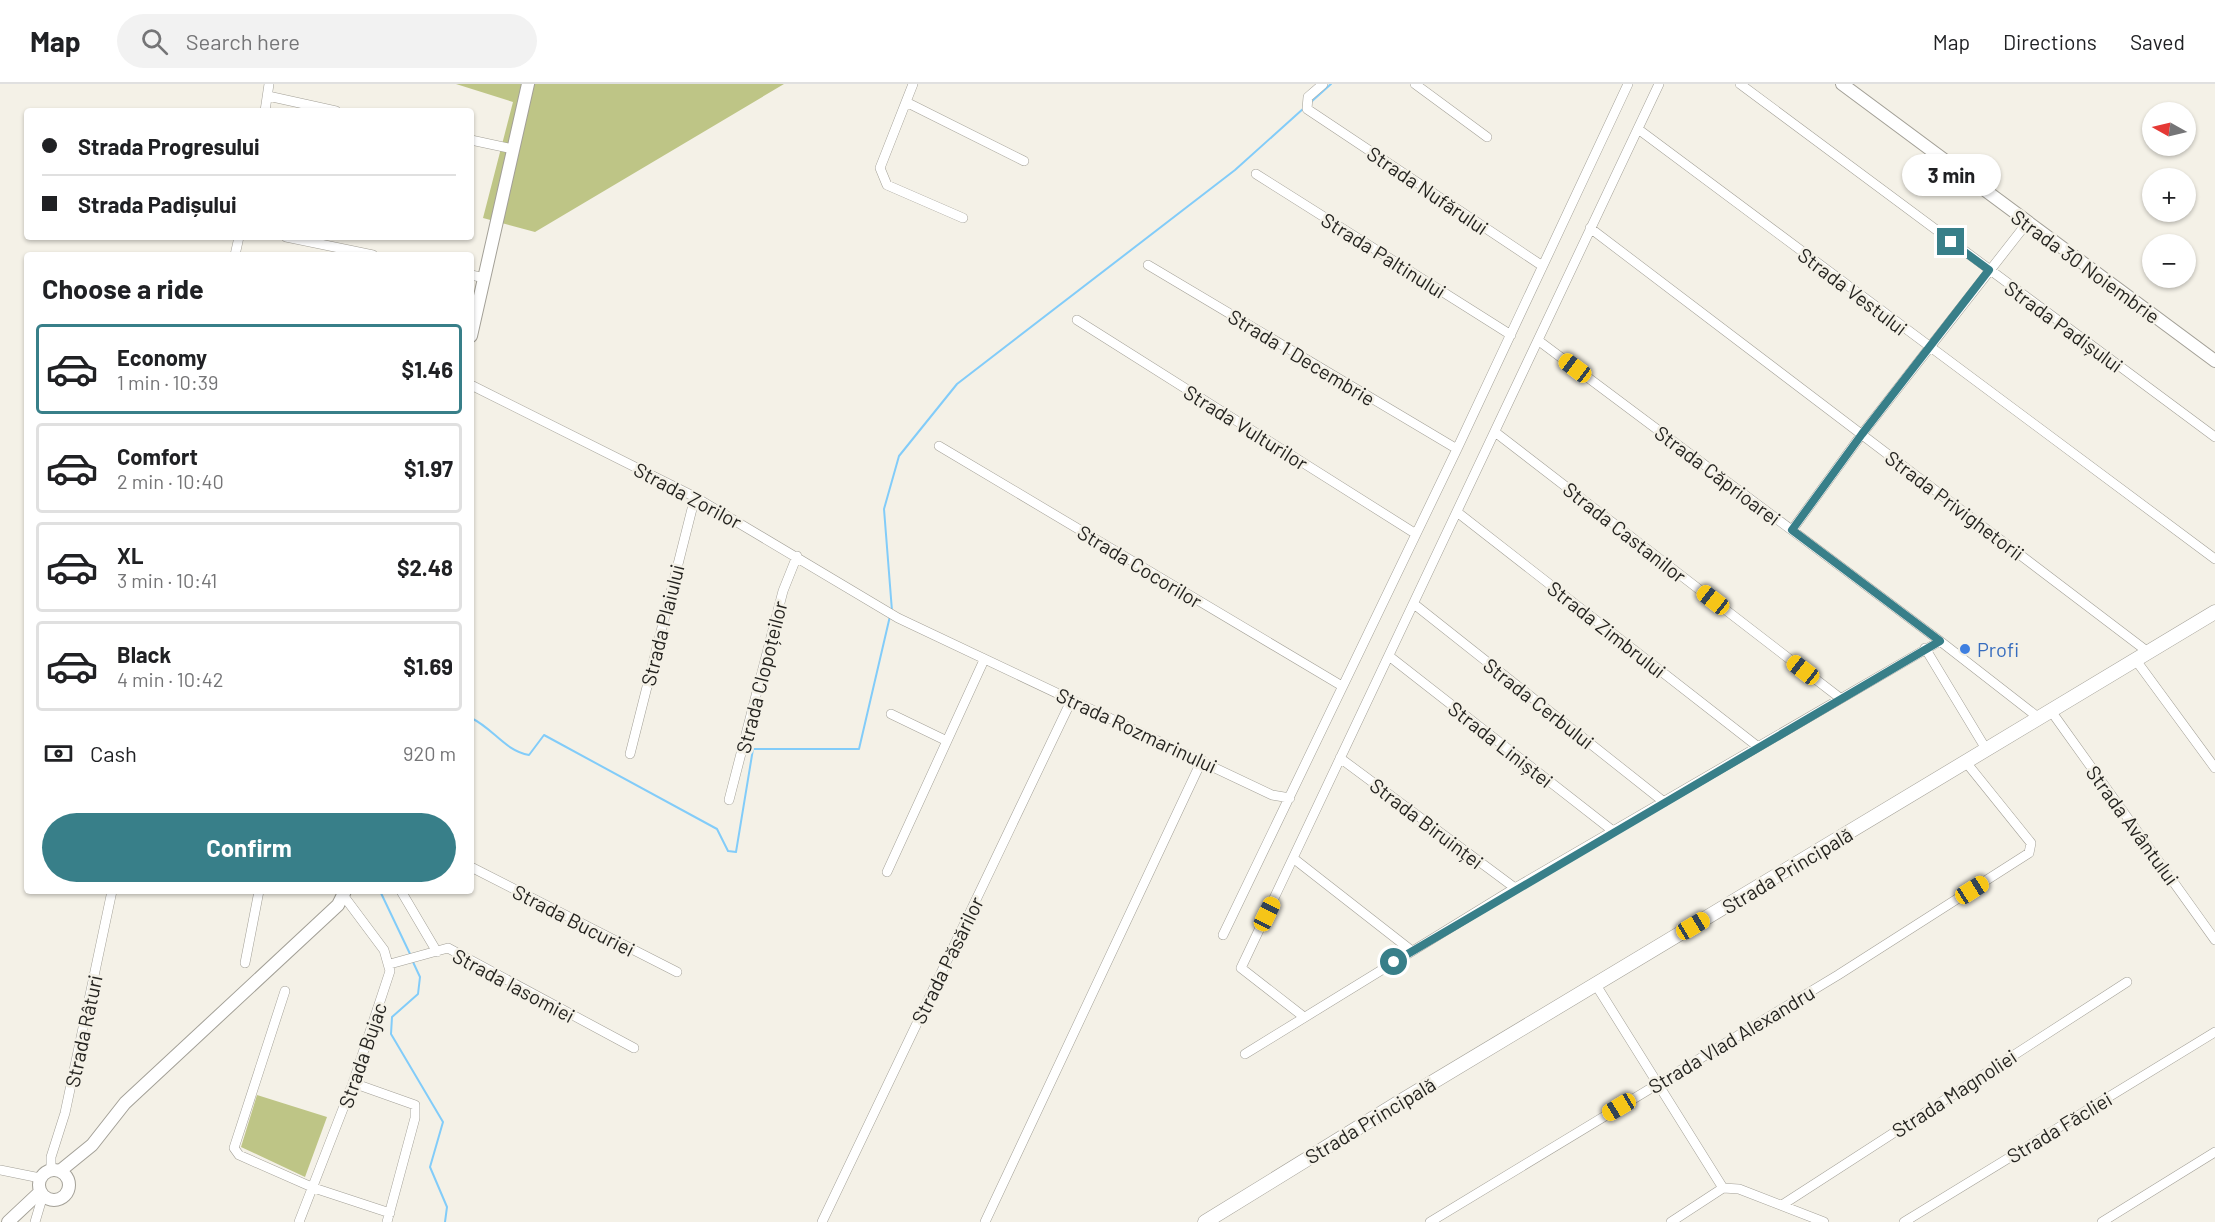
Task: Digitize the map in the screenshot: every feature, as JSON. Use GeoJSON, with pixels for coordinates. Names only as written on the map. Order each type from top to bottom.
{"type":"FeatureCollection","features":[{"type":"Feature","properties":{"kind":"main road","name":"Strada Principală"},"geometry":{"type":"LineString","coordinates":[[1205,1222],[1398,1103],[2215,612]]}},
{"type":"Feature","properties":{"kind":"street"},"geometry":{"type":"LineString","coordinates":[[266,108],[269,84]]}},
{"type":"Feature","properties":{"kind":"street"},"geometry":{"type":"LineString","coordinates":[[474,324],[528,84]]}},
{"type":"Feature","properties":{"kind":"street"},"geometry":{"type":"LineString","coordinates":[[913,84],[880,168],[884,181],[963,218]]}},
{"type":"Feature","properties":{"kind":"street","name":"Strada Nufărului"},"geometry":{"type":"LineString","coordinates":[[1323,84],[1309,109],[1541,265]]}},
{"type":"Feature","properties":{"kind":"street"},"geometry":{"type":"LineString","coordinates":[[1415,84],[1487,137]]}},
{"type":"Feature","properties":{"kind":"street"},"geometry":{"type":"LineString","coordinates":[[1223,935],[1457,449],[1541,265],[1628,84]]}},
{"type":"Feature","properties":{"kind":"street"},"geometry":{"type":"LineString","coordinates":[[1304,1017],[1241,968],[1659,84]]}},
{"type":"Feature","properties":{"kind":"street","name":"Strada Padișului"},"geometry":{"type":"LineString","coordinates":[[1740,84],[2215,437]]}},
{"type":"Feature","properties":{"kind":"street","name":"Strada 30 Noiembrie"},"geometry":{"type":"LineString","coordinates":[[1842,84],[2215,361]]}},
{"type":"Feature","properties":{"kind":"street"},"geometry":{"type":"LineString","coordinates":[[268,96],[322,108]]}},
{"type":"Feature","properties":{"kind":"street"},"geometry":{"type":"LineString","coordinates":[[906,102],[1024,161]]}},
{"type":"Feature","properties":{"kind":"street","name":"Strada Vestului"},"geometry":{"type":"LineString","coordinates":[[1638,129],[2215,559]]}},
{"type":"Feature","properties":{"kind":"street"},"geometry":{"type":"LineString","coordinates":[[474,141],[513,149]]}},
{"type":"Feature","properties":{"kind":"street","name":"Strada Paltinului"},"geometry":{"type":"LineString","coordinates":[[1256,174],[1511,335]]}},
{"type":"Feature","properties":{"kind":"street"},"geometry":{"type":"LineString","coordinates":[[1792,530],[1862,434],[2027,223]]}},
{"type":"Feature","properties":{"kind":"street","name":"Strada Privighetorii"},"geometry":{"type":"LineString","coordinates":[[1590,228],[2148,652]]}},
{"type":"Feature","properties":{"kind":"street"},"geometry":{"type":"LineString","coordinates":[[300,240],[358,252]]}},
{"type":"Feature","properties":{"kind":"street","name":"Strada 1 Decembrie"},"geometry":{"type":"LineString","coordinates":[[1148,265],[1457,449]]}},
{"type":"Feature","properties":{"kind":"street"},"geometry":{"type":"LineString","coordinates":[[474,276],[485,278]]}},
{"type":"Feature","properties":{"kind":"street","name":"Strada Vulturilor"},"geometry":{"type":"LineString","coordinates":[[1077,320],[1416,534]]}},
{"type":"Feature","properties":{"kind":"street","name":"Strada Căprioarei"},"geometry":{"type":"LineString","coordinates":[[1539,341],[1940,641],[2045,715]]}},
{"type":"Feature","properties":{"kind":"street","name":"Strada Zorilor"},"geometry":{"type":"LineString","coordinates":[[474,386],[695,497],[898,618]]}},
{"type":"Feature","properties":{"kind":"street","name":"Strada Castanilor"},"geometry":{"type":"LineString","coordinates":[[1495,432],[1840,698]]}},
{"type":"Feature","properties":{"kind":"street","name":"Strada Cocorilor"},"geometry":{"type":"LineString","coordinates":[[939,446],[1342,686]]}},
{"type":"Feature","properties":{"kind":"street","name":"Strada Plaiului"},"geometry":{"type":"LineString","coordinates":[[630,754],[695,497]]}},
{"type":"Feature","properties":{"kind":"street","name":"Strada Zimbrului"},"geometry":{"type":"LineString","coordinates":[[1457,512],[1757,746]]}},
{"type":"Feature","properties":{"kind":"street","name":"Strada Clopoțeilor"},"geometry":{"type":"LineString","coordinates":[[729,800],[780,601],[797,556]]}},
{"type":"Feature","properties":{"kind":"street","name":"Strada Cerbului"},"geometry":{"type":"LineString","coordinates":[[1414,603],[1664,802]]}},
{"type":"Feature","properties":{"kind":"street","name":"Strada Rozmarinului"},"geometry":{"type":"LineString","coordinates":[[898,618],[1272,795],[1290,798]]}},
{"type":"Feature","properties":{"kind":"street"},"geometry":{"type":"LineString","coordinates":[[1245,1054],[1515,888],[1940,641]]}},
{"type":"Feature","properties":{"kind":"street"},"geometry":{"type":"LineString","coordinates":[[1925,648],[1986,749]]}},
{"type":"Feature","properties":{"kind":"street","name":"Strada Liniștei"},"geometry":{"type":"LineString","coordinates":[[1389,656],[1613,831]]}},
{"type":"Feature","properties":{"kind":"street"},"geometry":{"type":"LineString","coordinates":[[2135,659],[2215,768]]}},
{"type":"Feature","properties":{"kind":"street"},"geometry":{"type":"LineString","coordinates":[[886,872],[984,660]]}},
{"type":"Feature","properties":{"kind":"street","name":"Strada Păsărilor"},"geometry":{"type":"LineString","coordinates":[[822,1222],[1072,699]]}},
{"type":"Feature","properties":{"kind":"street"},"geometry":{"type":"LineString","coordinates":[[891,714],[947,741]]}},
{"type":"Feature","properties":{"kind":"street","name":"Strada Avântului"},"geometry":{"type":"LineString","coordinates":[[2045,715],[2215,940]]}},
{"type":"Feature","properties":{"kind":"street","name":"Strada Biruinței"},"geometry":{"type":"LineString","coordinates":[[1340,758],[1515,888]]}},
{"type":"Feature","properties":{"kind":"street"},"geometry":{"type":"LineString","coordinates":[[985,1222],[1202,760]]}},
{"type":"Feature","properties":{"kind":"street","name":"Strada Vlad Alexandru"},"geometry":{"type":"LineString","coordinates":[[1430,1222],[1838,975],[2030,853],[2031,843],[1965,761]]}},
{"type":"Feature","properties":{"kind":"street"},"geometry":{"type":"LineString","coordinates":[[1293,858],[1412,951]]}},
{"type":"Feature","properties":{"kind":"street","name":"Strada Bucuriei"},"geometry":{"type":"LineString","coordinates":[[474,869],[677,972]]}},
{"type":"Feature","properties":{"kind":"street","name":"Strada Râturi"},"geometry":{"type":"LineString","coordinates":[[56,1171],[51,1157],[68,1101],[111,894]]}},
{"type":"Feature","properties":{"kind":"street"},"geometry":{"type":"LineString","coordinates":[[245,963],[259,894]]}},
{"type":"Feature","properties":{"kind":"street"},"geometry":{"type":"LineString","coordinates":[[0,1170],[40,1178],[56,1171],[92,1145],[125,1103],[338,905],[342,894]]}},
{"type":"Feature","properties":{"kind":"street"},"geometry":{"type":"LineString","coordinates":[[344,894],[384,950],[390,964]]}},
{"type":"Feature","properties":{"kind":"street"},"geometry":{"type":"LineString","coordinates":[[402,894],[437,952]]}},
{"type":"Feature","properties":{"kind":"street","name":"Strada Iasomiei"},"geometry":{"type":"LineString","coordinates":[[390,964],[448,948],[634,1048]]}},
{"type":"Feature","properties":{"kind":"street","name":"Strada Bujac"},"geometry":{"type":"LineString","coordinates":[[299,1222],[353,1083],[390,971],[390,964]]}},
{"type":"Feature","properties":{"kind":"street","name":"Strada Magnoliei"},"geometry":{"type":"LineString","coordinates":[[1782,1205],[2127,982]]}},
{"type":"Feature","properties":{"kind":"street"},"geometry":{"type":"LineString","coordinates":[[1596,985],[1723,1188]]}},
{"type":"Feature","properties":{"kind":"street"},"geometry":{"type":"LineString","coordinates":[[285,991],[234,1148],[239,1155],[388,1218],[415,1118],[415,1105],[353,1083]]}},
{"type":"Feature","properties":{"kind":"street","name":"Strada Făcliei"},"geometry":{"type":"LineString","coordinates":[[1904,1222],[2215,1032]]}},
{"type":"Feature","properties":{"kind":"street"},"geometry":{"type":"LineString","coordinates":[[2102,1222],[2215,1152]]}},
{"type":"Feature","properties":{"kind":"street"},"geometry":{"type":"LineString","coordinates":[[42,1194],[55,1200],[66,1193],[68,1180],[56,1171]]}},
{"type":"Feature","properties":{"kind":"street"},"geometry":{"type":"LineString","coordinates":[[35,1222],[42,1194],[40,1178]]}},
{"type":"Feature","properties":{"kind":"street"},"geometry":{"type":"LineString","coordinates":[[1671,1222],[1723,1188],[1739,1189],[1824,1222]]}},
{"type":"Feature","properties":{"kind":"street"},"geometry":{"type":"LineString","coordinates":[[8,1222],[42,1194]]}},
{"type":"Feature","properties":{"kind":"green space"},"geometry":{"type":"Polygon","coordinates":[[[456,84],[784,84],[535,232],[483,218],[513,102],[456,84]]]}},
{"type":"Feature","properties":{"kind":"green space"},"geometry":{"type":"Polygon","coordinates":[[[257,1095],[327,1117],[305,1177],[241,1147],[257,1095]]]}},
{"type":"Feature","properties":{"kind":"waterway"},"geometry":{"type":"LineString","coordinates":[[1311,102],[1331,84]]}},
{"type":"Feature","properties":{"kind":"waterway"},"geometry":{"type":"LineString","coordinates":[[892,611],[884,509],[899,456],[957,384],[1235,170],[1304,108]]}},
{"type":"Feature","properties":{"kind":"waterway"},"geometry":{"type":"LineString","coordinates":[[474,720],[513,749],[529,755],[544,735],[717,829],[728,851],[736,852],[753,749],[859,749],[890,616]]}},
{"type":"Feature","properties":{"kind":"waterway"},"geometry":{"type":"LineString","coordinates":[[381,894],[411,956]]}},
{"type":"Feature","properties":{"kind":"waterway"},"geometry":{"type":"LineString","coordinates":[[413,962],[420,977],[418,994],[392,1017],[391,1034],[443,1122],[430,1167],[447,1207],[445,1222]]}},
{"type":"Feature","properties":{"kind":"place","name":"Profi"},"geometry":{"type":"Point","coordinates":[1965,649]}},
{"type":"Feature","properties":{"kind":"route"},"geometry":{"type":"LineString","coordinates":[[1394,962],[1515,888],[1940,641],[1792,530],[1862,434],[1900,388],[1989,270],[1951,242]]}}]}
